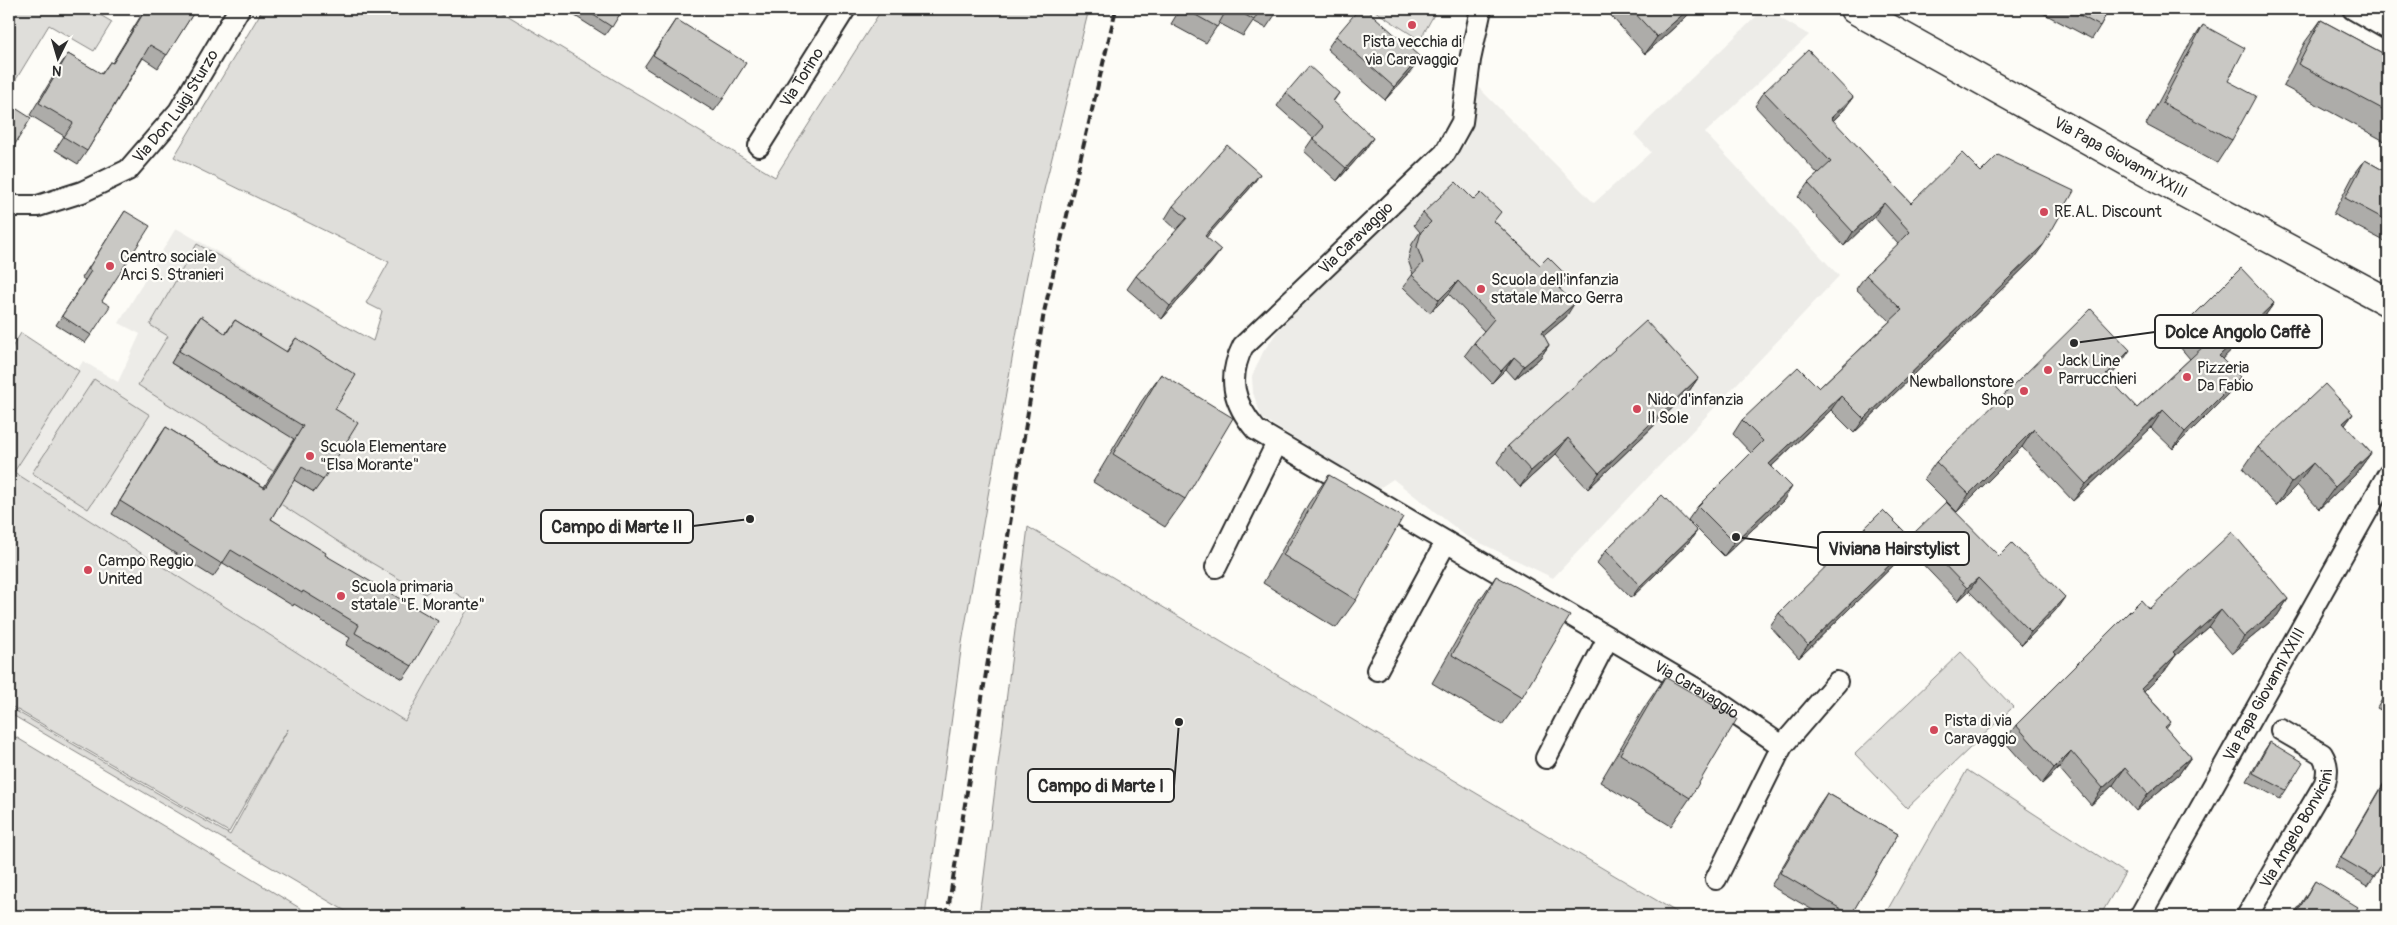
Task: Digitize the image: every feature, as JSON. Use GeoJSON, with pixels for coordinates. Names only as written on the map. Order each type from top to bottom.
{"type":"FeatureCollection","features":[{"type":"Feature","properties":{"kind":"main road","name":"Via Papa Giovanni XXIII"},"geometry":{"type":"LineString","coordinates":[[1854,9],[2155,177],[2388,302]]}},
{"type":"Feature","properties":{"kind":"street","name":"Via Don Luigi Sturzo"},"geometry":{"type":"LineString","coordinates":[[9,206],[38,206],[82,192],[128,170],[179,111],[239,9]]}},
{"type":"Feature","properties":{"kind":"street","name":"Via Torino"},"geometry":{"type":"LineString","coordinates":[[759,146],[845,9]]}},
{"type":"Feature","properties":{"kind":"street","name":"Via Caravaggio"},"geometry":{"type":"LineString","coordinates":[[1481,9],[1470,60],[1462,122],[1445,153],[1244,346],[1236,361],[1233,376],[1239,406],[1256,430],[1715,700],[1782,746]]}},
{"type":"Feature","properties":{"kind":"street"},"geometry":{"type":"LineString","coordinates":[[2353,9],[2388,29]]}},
{"type":"Feature","properties":{"kind":"street"},"geometry":{"type":"LineString","coordinates":[[1216,567],[1277,443]]}},
{"type":"Feature","properties":{"kind":"street","name":"Via Papa Giovanni XXIII"},"geometry":{"type":"LineString","coordinates":[[2140,916],[2388,474]]}},
{"type":"Feature","properties":{"kind":"street"},"geometry":{"type":"LineString","coordinates":[[1378,670],[1446,542]]}},
{"type":"Feature","properties":{"kind":"street"},"geometry":{"type":"LineString","coordinates":[[1546,758],[1608,638]]}},
{"type":"Feature","properties":{"kind":"street"},"geometry":{"type":"LineString","coordinates":[[1716,879],[1782,746],[1837,682]]}},
{"type":"Feature","properties":{"kind":"street","name":"Via Angelo Bonvicini"},"geometry":{"type":"LineString","coordinates":[[2246,916],[2327,776],[2326,760],[2322,754],[2281,730]]}},
{"type":"Feature","properties":{"kind":"shaded area"},"geometry":{"type":"Polygon","coordinates":[[[9,9],[90,9],[112,22],[94,51],[49,25],[9,91],[9,9]]]}},
{"type":"Feature","properties":{"kind":"shaded area"},"geometry":{"type":"Polygon","coordinates":[[[263,9],[497,9],[775,177],[882,9],[1089,9],[1044,190],[1026,280],[962,643],[925,916],[354,916],[9,713],[9,707],[230,835],[288,729],[229,832],[9,705],[9,352],[21,333],[79,371],[14,472],[403,720],[405,721],[471,603],[440,583],[425,594],[365,559],[279,503],[293,479],[314,492],[349,436],[327,422],[347,387],[287,351],[278,365],[226,333],[217,347],[192,329],[171,363],[271,425],[288,397],[311,411],[273,471],[138,385],[168,336],[150,325],[197,244],[373,341],[382,311],[366,303],[389,262],[174,157],[263,9]]]}},
{"type":"Feature","properties":{"kind":"shaded area","name":"Pista vecchia di via Caravaggio"},"geometry":{"type":"Polygon","coordinates":[[[1372,9],[1437,9],[1420,40],[1372,9]]]}},
{"type":"Feature","properties":{"kind":"shaded area"},"geometry":{"type":"Polygon","coordinates":[[[1764,9],[1809,35],[1705,133],[1839,276],[1553,578],[1466,536],[1393,479],[1378,489],[1262,418],[1253,393],[1252,376],[1263,352],[1279,329],[1466,144],[1473,120],[1476,85],[1594,203],[1651,152],[1635,135],[1648,120],[1764,9]]]}},
{"type":"Feature","properties":{"kind":"shaded area","name":"Scuola primaria statale \"E. Morante\""},"geometry":{"type":"Polygon","coordinates":[[[176,228],[373,341],[382,311],[575,410],[405,721],[15,472],[83,361],[118,382],[140,334],[119,323],[176,228]]]}},
{"type":"Feature","properties":{"kind":"shaded area"},"geometry":{"type":"Polygon","coordinates":[[[94,379],[150,415],[88,509],[32,473],[94,379]]]}},
{"type":"Feature","properties":{"kind":"shaded area"},"geometry":{"type":"Polygon","coordinates":[[[1028,527],[1683,916],[979,916],[1028,527]]]}},
{"type":"Feature","properties":{"kind":"shaded area","name":"Pista di via Caravaggio"},"geometry":{"type":"Polygon","coordinates":[[[1961,652],[2013,707],[1907,808],[1855,754],[1961,652]]]}},
{"type":"Feature","properties":{"kind":"shaded area"},"geometry":{"type":"Polygon","coordinates":[[[9,733],[313,916],[9,916],[9,733]]]}},
{"type":"Feature","properties":{"kind":"shaded area"},"geometry":{"type":"Polygon","coordinates":[[[1967,770],[2125,873],[2100,916],[1884,916],[1967,770]]]}},
{"type":"Feature","properties":{"kind":"building"},"geometry":{"type":"Polygon","coordinates":[[[146,9],[196,9],[167,55],[150,45],[87,151],[64,137],[73,123],[39,103],[68,54],[102,74],[110,62],[113,63],[146,9]]]}},
{"type":"Feature","properties":{"kind":"building"},"geometry":{"type":"Polygon","coordinates":[[[584,9],[623,9],[612,27],[584,9]]]}},
{"type":"Feature","properties":{"kind":"building"},"geometry":{"type":"Polygon","coordinates":[[[1185,9],[1227,9],[1217,27],[1185,9]]]}},
{"type":"Feature","properties":{"kind":"building"},"geometry":{"type":"Polygon","coordinates":[[[1235,9],[1260,9],[1254,20],[1235,9]]]}},
{"type":"Feature","properties":{"kind":"building"},"geometry":{"type":"Polygon","coordinates":[[[1359,9],[1366,9],[1420,57],[1394,87],[1336,36],[1359,9]]]}},
{"type":"Feature","properties":{"kind":"building"},"geometry":{"type":"Polygon","coordinates":[[[1631,9],[1689,9],[1657,37],[1631,9]]]}},
{"type":"Feature","properties":{"kind":"building"},"geometry":{"type":"Polygon","coordinates":[[[2068,9],[2109,9],[2100,26],[2068,9]]]}},
{"type":"Feature","properties":{"kind":"building"},"geometry":{"type":"Polygon","coordinates":[[[676,19],[746,63],[723,99],[653,55],[676,19]]]}},
{"type":"Feature","properties":{"kind":"building"},"geometry":{"type":"Polygon","coordinates":[[[2321,20],[2388,56],[2388,112],[2298,64],[2321,20]]]}},
{"type":"Feature","properties":{"kind":"building"},"geometry":{"type":"Polygon","coordinates":[[[2203,25],[2245,48],[2228,81],[2256,96],[2232,140],[2162,103],[2203,25]]]}},
{"type":"Feature","properties":{"kind":"building"},"geometry":{"type":"Polygon","coordinates":[[[1808,50],[1853,97],[1831,118],[1911,203],[1962,153],[1981,172],[1998,155],[2074,191],[2044,244],[1864,419],[1841,396],[1769,464],[1792,487],[1734,542],[1698,506],[1763,441],[1742,420],[1798,367],[1819,388],[1902,310],[1866,275],[1910,232],[1884,203],[1853,232],[1808,183],[1831,162],[1764,92],[1808,50]]]}},
{"type":"Feature","properties":{"kind":"building"},"geometry":{"type":"Polygon","coordinates":[[[1309,66],[1339,93],[1333,101],[1373,138],[1346,168],[1313,139],[1324,127],[1286,93],[1309,66]]]}},
{"type":"Feature","properties":{"kind":"building"},"geometry":{"type":"Polygon","coordinates":[[[9,104],[31,118],[9,154],[9,104]]]}},
{"type":"Feature","properties":{"kind":"building"},"geometry":{"type":"Polygon","coordinates":[[[1227,145],[1260,174],[1205,236],[1221,250],[1170,306],[1136,276],[1187,218],[1173,206],[1227,145]]]}},
{"type":"Feature","properties":{"kind":"building"},"geometry":{"type":"Polygon","coordinates":[[[2365,160],[2388,173],[2388,221],[2345,198],[2365,160]]]}},
{"type":"Feature","properties":{"kind":"building","name":"Scuola dell'infanzia statale Marco Gerra"},"geometry":{"type":"Polygon","coordinates":[[[1456,182],[1474,200],[1481,193],[1501,212],[1494,221],[1540,265],[1548,257],[1568,277],[1557,286],[1574,304],[1542,332],[1549,345],[1524,366],[1514,357],[1501,371],[1474,343],[1494,319],[1458,281],[1439,300],[1412,275],[1423,263],[1417,247],[1421,232],[1431,222],[1423,213],[1456,182]]]}},
{"type":"Feature","properties":{"kind":"building"},"geometry":{"type":"Polygon","coordinates":[[[125,211],[150,226],[102,301],[110,306],[91,335],[62,316],[91,271],[88,269],[125,211]]]}},
{"type":"Feature","properties":{"kind":"building"},"geometry":{"type":"Polygon","coordinates":[[[2241,268],[2274,303],[2219,356],[2240,377],[2185,432],[2163,410],[2086,484],[2034,429],[1969,494],[1936,462],[2091,309],[2130,350],[2106,375],[2137,408],[2205,345],[2186,323],[2241,268]]]}},
{"type":"Feature","properties":{"kind":"building"},"geometry":{"type":"Polygon","coordinates":[[[9,292],[15,296],[9,306],[9,292]]]}},
{"type":"Feature","properties":{"kind":"building","name":"Scuola Elementare \"Elsa Morante\""},"geometry":{"type":"Polygon","coordinates":[[[201,316],[226,334],[235,320],[287,352],[296,338],[356,375],[335,409],[358,423],[323,480],[302,467],[271,519],[326,553],[325,555],[438,621],[412,666],[355,633],[359,625],[231,550],[222,564],[120,501],[166,427],[265,488],[303,426],[179,351],[201,316]]]}},
{"type":"Feature","properties":{"kind":"building","name":"Nido d'infanzia Il Sole"},"geometry":{"type":"Polygon","coordinates":[[[1646,321],[1698,378],[1599,473],[1568,438],[1531,471],[1508,446],[1646,321]]]}},
{"type":"Feature","properties":{"kind":"building"},"geometry":{"type":"Polygon","coordinates":[[[1161,374],[1233,418],[1185,499],[1113,454],[1161,374]]]}},
{"type":"Feature","properties":{"kind":"building"},"geometry":{"type":"Polygon","coordinates":[[[2325,384],[2353,414],[2343,423],[2371,453],[2335,487],[2313,463],[2291,483],[2258,447],[2325,384]]]}},
{"type":"Feature","properties":{"kind":"building"},"geometry":{"type":"Polygon","coordinates":[[[1329,475],[1403,517],[1356,600],[1283,555],[1329,475]]]}},
{"type":"Feature","properties":{"kind":"building"},"geometry":{"type":"Polygon","coordinates":[[[1662,495],[1697,531],[1640,586],[1606,550],[1662,495]]]}},
{"type":"Feature","properties":{"kind":"building"},"geometry":{"type":"Polygon","coordinates":[[[1946,502],[1999,556],[2012,543],[2065,597],[2031,632],[1978,578],[1967,588],[1914,533],[1946,502]]]}},
{"type":"Feature","properties":{"kind":"building"},"geometry":{"type":"Polygon","coordinates":[[[1883,510],[1914,541],[1808,645],[1779,613],[1883,510]]]}},
{"type":"Feature","properties":{"kind":"building"},"geometry":{"type":"Polygon","coordinates":[[[2232,532],[2288,599],[2244,637],[2221,610],[2173,652],[2176,655],[2141,689],[2171,722],[2165,727],[2191,757],[2148,794],[2125,768],[2103,788],[2071,751],[2054,768],[2016,725],[2141,600],[2149,609],[2232,532]]]}},
{"type":"Feature","properties":{"kind":"building"},"geometry":{"type":"Polygon","coordinates":[[[1496,576],[1570,616],[1522,697],[1452,655],[1496,576]]]}},
{"type":"Feature","properties":{"kind":"building"},"geometry":{"type":"Polygon","coordinates":[[[1665,677],[1737,719],[1690,798],[1620,754],[1665,677]]]}},
{"type":"Feature","properties":{"kind":"building"},"geometry":{"type":"Polygon","coordinates":[[[2270,742],[2303,762],[2286,790],[2253,773],[2270,742]]]}},
{"type":"Feature","properties":{"kind":"building"},"geometry":{"type":"Polygon","coordinates":[[[2388,777],[2388,853],[2374,877],[2341,858],[2388,777]]]}},
{"type":"Feature","properties":{"kind":"building"},"geometry":{"type":"Polygon","coordinates":[[[1827,793],[1898,834],[1851,915],[1780,873],[1827,793]]]}},
{"type":"Feature","properties":{"kind":"building"},"geometry":{"type":"Polygon","coordinates":[[[2315,881],[2358,907],[2352,916],[2295,916],[2315,881]]]}},
{"type":"Feature","properties":{"kind":"railway"},"geometry":{"type":"LineString","coordinates":[[947,916],[1044,312],[1116,9]]}},
{"type":"Feature","properties":{"kind":"place","name":"Pista vecchia di via Caravaggio"},"geometry":{"type":"Point","coordinates":[1412,25]}},
{"type":"Feature","properties":{"kind":"place","name":"RE.AL. Discount"},"geometry":{"type":"Point","coordinates":[2044,212]}},
{"type":"Feature","properties":{"kind":"place","name":"Centro sociale Arci S. Stranieri"},"geometry":{"type":"Point","coordinates":[110,266]}},
{"type":"Feature","properties":{"kind":"place","name":"Scuola dell'infanzia statale Marco Gerra"},"geometry":{"type":"Point","coordinates":[1481,289]}},
{"type":"Feature","properties":{"kind":"place","name":"Dolce Angolo Caffè"},"geometry":{"type":"Point","coordinates":[2074,343]}},
{"type":"Feature","properties":{"kind":"place","name":"Jack Line Parrucchieri"},"geometry":{"type":"Point","coordinates":[2048,370]}},
{"type":"Feature","properties":{"kind":"place","name":"Pizzeria Da Fabio"},"geometry":{"type":"Point","coordinates":[2187,377]}},
{"type":"Feature","properties":{"kind":"place","name":"Newballonstore Shop"},"geometry":{"type":"Point","coordinates":[2024,391]}},
{"type":"Feature","properties":{"kind":"place","name":"Nido d'infanzia Il Sole"},"geometry":{"type":"Point","coordinates":[1637,409]}},
{"type":"Feature","properties":{"kind":"place","name":"Scuola Elementare \"Elsa Morante\""},"geometry":{"type":"Point","coordinates":[310,456]}},
{"type":"Feature","properties":{"kind":"place","name":"Campo di Marte II"},"geometry":{"type":"Point","coordinates":[750,519]}},
{"type":"Feature","properties":{"kind":"place","name":"Viviana Hairstylist"},"geometry":{"type":"Point","coordinates":[1736,537]}},
{"type":"Feature","properties":{"kind":"place","name":"Campo Reggio United"},"geometry":{"type":"Point","coordinates":[88,570]}},
{"type":"Feature","properties":{"kind":"place","name":"Scuola primaria statale \"E. Morante\""},"geometry":{"type":"Point","coordinates":[341,596]}},
{"type":"Feature","properties":{"kind":"place","name":"Campo di Marte I"},"geometry":{"type":"Point","coordinates":[1179,722]}},
{"type":"Feature","properties":{"kind":"place","name":"Pista di via Caravaggio"},"geometry":{"type":"Point","coordinates":[1934,730]}}]}
